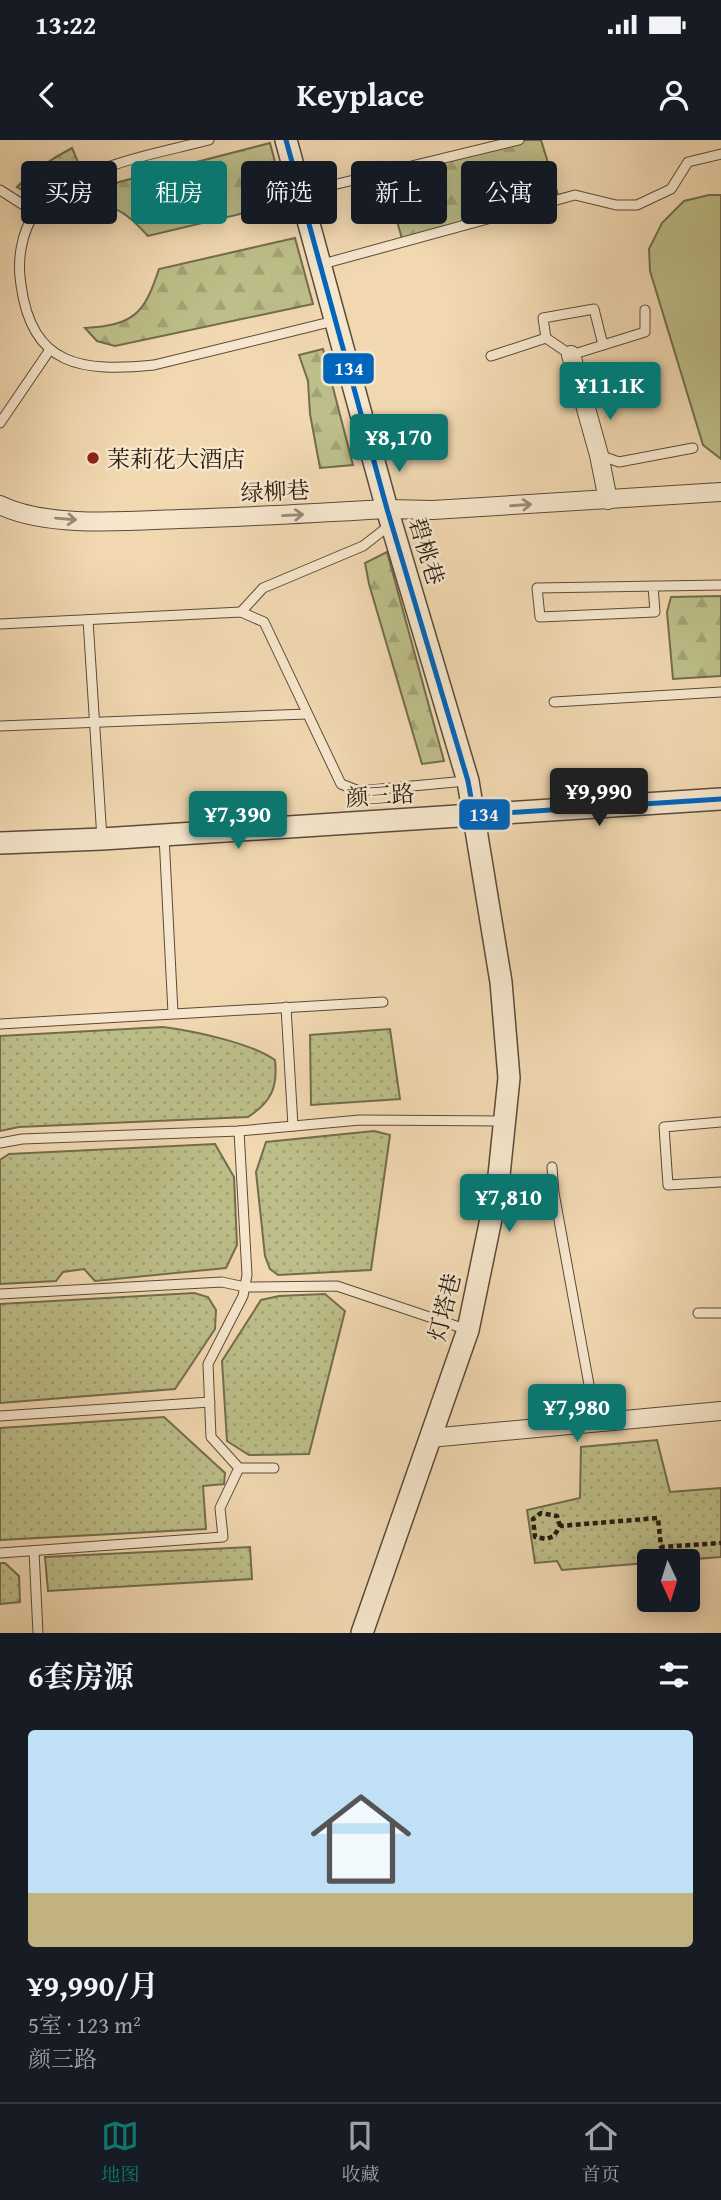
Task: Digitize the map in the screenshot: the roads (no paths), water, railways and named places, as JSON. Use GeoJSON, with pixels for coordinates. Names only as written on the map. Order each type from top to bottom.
{"type":"FeatureCollection","features":[{"type":"Feature","properties":{"kind":"street","name":"碧桃巷"},"geometry":{"type":"LineString","coordinates":[[286,140],[292,161]]}},
{"type":"Feature","properties":{"kind":"street","name":"碧桃巷"},"geometry":{"type":"LineString","coordinates":[[308,224],[390,517],[468,781],[474,815]]}},
{"type":"Feature","properties":{"kind":"street"},"geometry":{"type":"LineString","coordinates":[[571,355],[599,455],[608,500]]}},
{"type":"Feature","properties":{"kind":"street","name":"绿柳巷"},"geometry":{"type":"LineString","coordinates":[[0,505],[13,511],[59,519],[108,522],[390,517],[433,510],[721,492]]}},
{"type":"Feature","properties":{"kind":"street","name":"颜三路"},"geometry":{"type":"LineString","coordinates":[[0,843],[102,839],[721,799]]}},
{"type":"Feature","properties":{"kind":"street","name":"灯塔巷"},"geometry":{"type":"LineString","coordinates":[[362,1633],[468,1330],[498,1185],[509,1079],[501,982],[474,815]]}},
{"type":"Feature","properties":{"kind":"street"},"geometry":{"type":"LineString","coordinates":[[430,1438],[721,1411]]}},
{"type":"Feature","properties":{"kind":"lane"},"geometry":{"type":"LineString","coordinates":[[117,165],[209,140]]}},
{"type":"Feature","properties":{"kind":"lane"},"geometry":{"type":"LineString","coordinates":[[337,184],[519,140]]}},
{"type":"Feature","properties":{"kind":"lane"},"geometry":{"type":"LineString","coordinates":[[319,265],[575,195],[616,205],[637,205],[671,189],[688,162],[721,154]]}},
{"type":"Feature","properties":{"kind":"lane"},"geometry":{"type":"LineString","coordinates":[[0,190],[21,203]]}},
{"type":"Feature","properties":{"kind":"lane"},"geometry":{"type":"LineString","coordinates":[[31,224],[22,242],[19,275],[24,307],[37,336],[49,351],[83,365],[126,368],[154,365],[336,321]]}},
{"type":"Feature","properties":{"kind":"lane"},"geometry":{"type":"LineString","coordinates":[[603,345],[594,309],[543,318],[546,338],[571,355],[645,332],[645,310]]}},
{"type":"Feature","properties":{"kind":"lane"},"geometry":{"type":"LineString","coordinates":[[491,356],[546,338]]}},
{"type":"Feature","properties":{"kind":"lane"},"geometry":{"type":"LineString","coordinates":[[0,423],[49,351]]}},
{"type":"Feature","properties":{"kind":"lane"},"geometry":{"type":"LineString","coordinates":[[599,455],[619,462],[693,448]]}},
{"type":"Feature","properties":{"kind":"lane"},"geometry":{"type":"LineString","coordinates":[[241,612],[263,588],[363,546],[390,517]]}},
{"type":"Feature","properties":{"kind":"lane"},"geometry":{"type":"LineString","coordinates":[[653,586],[655,612],[540,617],[537,588],[653,586],[721,585]]}},
{"type":"Feature","properties":{"kind":"lane"},"geometry":{"type":"LineString","coordinates":[[0,624],[241,612],[264,622],[341,784],[359,791],[468,781]]}},
{"type":"Feature","properties":{"kind":"lane"},"geometry":{"type":"LineString","coordinates":[[88,620],[102,839]]}},
{"type":"Feature","properties":{"kind":"lane"},"geometry":{"type":"LineString","coordinates":[[554,702],[721,692]]}},
{"type":"Feature","properties":{"kind":"lane"},"geometry":{"type":"LineString","coordinates":[[0,726],[307,713]]}},
{"type":"Feature","properties":{"kind":"lane"},"geometry":{"type":"LineString","coordinates":[[164,835],[173,1013]]}},
{"type":"Feature","properties":{"kind":"lane"},"geometry":{"type":"LineString","coordinates":[[0,1024],[383,1002]]}},
{"type":"Feature","properties":{"kind":"lane"},"geometry":{"type":"LineString","coordinates":[[286,1007],[293,1126]]}},
{"type":"Feature","properties":{"kind":"lane"},"geometry":{"type":"LineString","coordinates":[[0,1143],[22,1139],[239,1131],[360,1120],[505,1121]]}},
{"type":"Feature","properties":{"kind":"lane"},"geometry":{"type":"LineString","coordinates":[[721,1122],[664,1127],[668,1185],[721,1182]]}},
{"type":"Feature","properties":{"kind":"lane"},"geometry":{"type":"LineString","coordinates":[[239,1131],[247,1275],[243,1296],[208,1364],[211,1437],[239,1468],[274,1468]]}},
{"type":"Feature","properties":{"kind":"lane"},"geometry":{"type":"LineString","coordinates":[[552,1167],[554,1193],[596,1423]]}},
{"type":"Feature","properties":{"kind":"lane"},"geometry":{"type":"LineString","coordinates":[[0,1294],[222,1283],[244,1287],[337,1286],[468,1330]]}},
{"type":"Feature","properties":{"kind":"lane"},"geometry":{"type":"LineString","coordinates":[[698,1313],[721,1312]]}},
{"type":"Feature","properties":{"kind":"lane"},"geometry":{"type":"LineString","coordinates":[[0,1416],[210,1402]]}},
{"type":"Feature","properties":{"kind":"lane"},"geometry":{"type":"LineString","coordinates":[[0,1553],[223,1537],[220,1508],[239,1468]]}},
{"type":"Feature","properties":{"kind":"lane"},"geometry":{"type":"LineString","coordinates":[[34,1551],[38,1633]]}},
{"type":"Feature","properties":{"kind":"place","name":"茉莉花大酒店"},"geometry":{"type":"Point","coordinates":[93,458]}}]}
